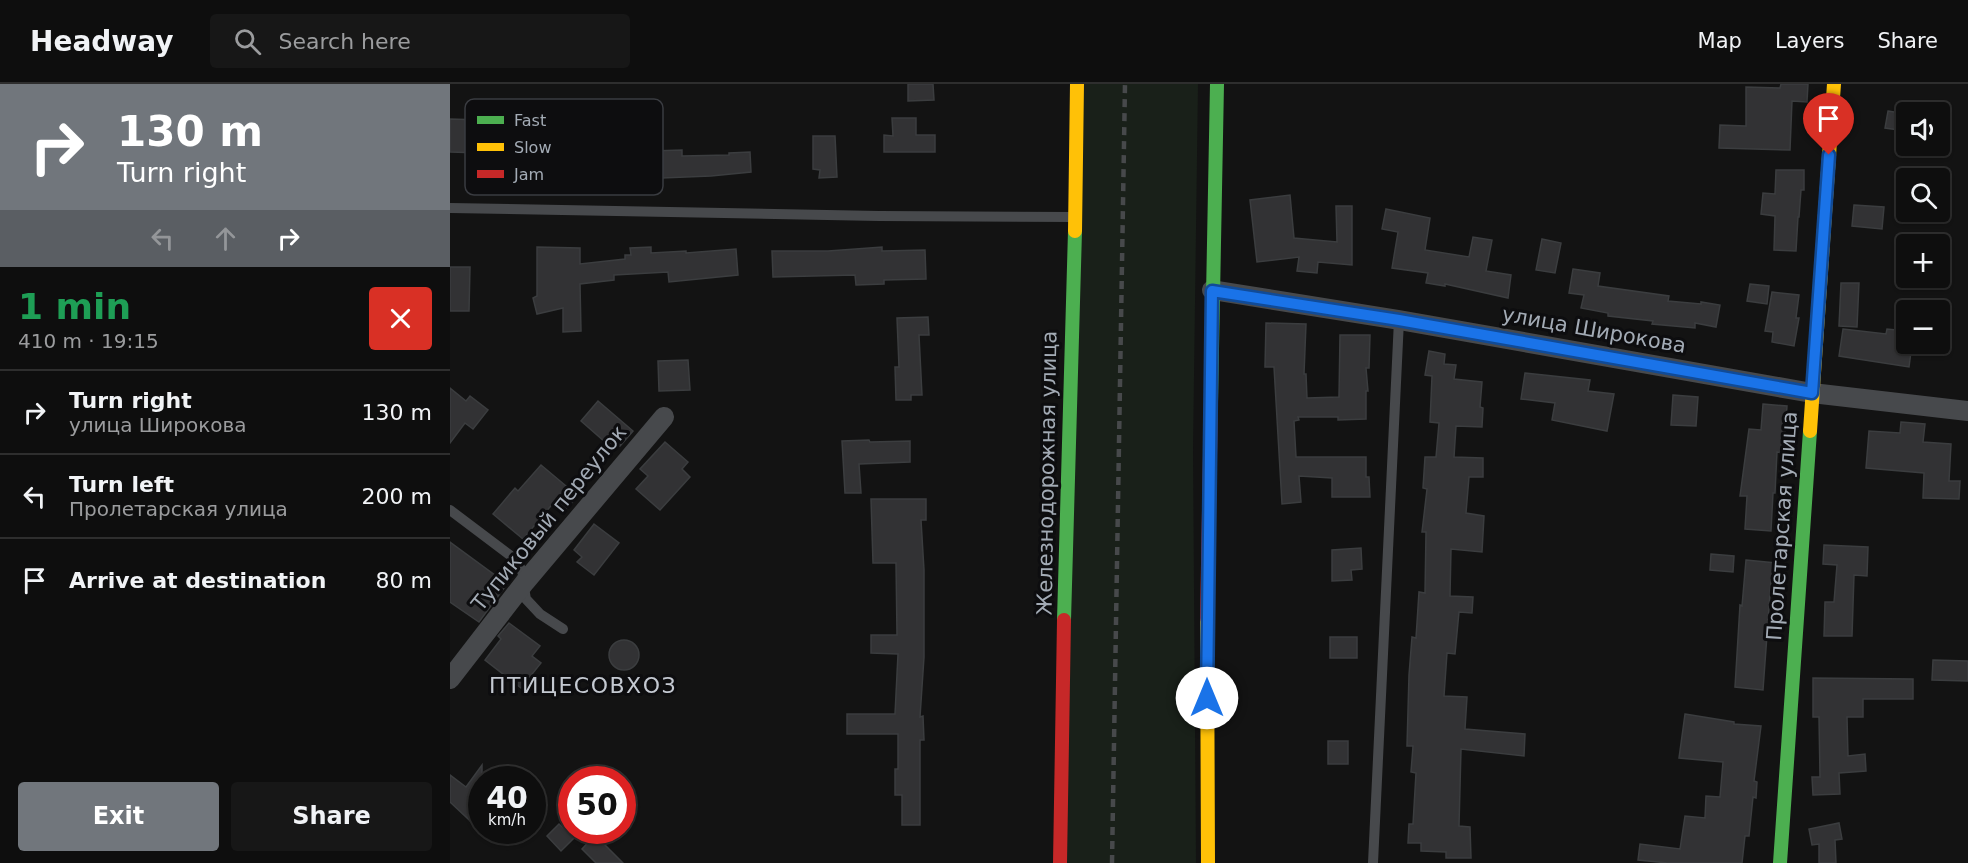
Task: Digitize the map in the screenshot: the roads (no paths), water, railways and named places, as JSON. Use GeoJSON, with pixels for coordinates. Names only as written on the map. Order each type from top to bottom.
{"type":"FeatureCollection","features":[{"type":"Feature","properties":{"kind":"street","name":"Железнодорожная улица"},"geometry":{"type":"LineString","coordinates":[[1060,863],[1066,467],[1075,217],[1077,84]]}},
{"type":"Feature","properties":{"kind":"street"},"geometry":{"type":"LineString","coordinates":[[1208,863],[1207,608],[1217,84]]}},
{"type":"Feature","properties":{"kind":"street","name":"Пролетарская улица"},"geometry":{"type":"LineString","coordinates":[[1780,863],[1834,84]]}},
{"type":"Feature","properties":{"kind":"street","name":"улица Широкова"},"geometry":{"type":"LineString","coordinates":[[1212,291],[1399,320],[1812,393],[1968,411]]}},
{"type":"Feature","properties":{"kind":"street","name":"Тупиковый переулок"},"geometry":{"type":"LineString","coordinates":[[450,679],[525,582],[664,417]]}},
{"type":"Feature","properties":{"kind":"lane"},"geometry":{"type":"LineString","coordinates":[[450,208],[879,216],[1075,217]]}},
{"type":"Feature","properties":{"kind":"lane"},"geometry":{"type":"LineString","coordinates":[[1373,863],[1399,320]]}},
{"type":"Feature","properties":{"kind":"lane"},"geometry":{"type":"LineString","coordinates":[[450,510],[511,556],[523,570],[526,599],[540,614],[563,629]]}},
{"type":"Feature","properties":{"kind":"railway"},"geometry":{"type":"LineString","coordinates":[[1112,863],[1125,84]]}},
{"type":"Feature","properties":{"kind":"district","name":"ПТИЦЕСОВХОЗ"},"geometry":{"type":"Point","coordinates":[583,685]}}]}
